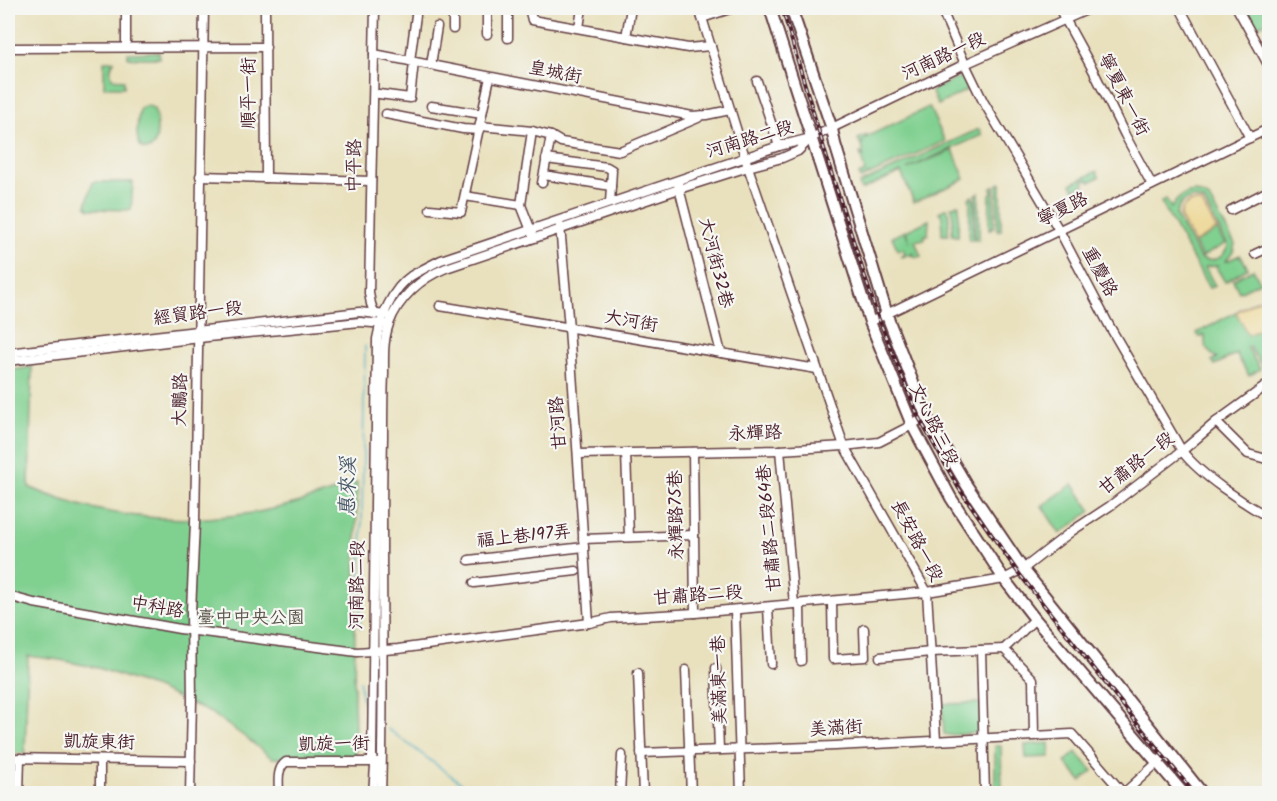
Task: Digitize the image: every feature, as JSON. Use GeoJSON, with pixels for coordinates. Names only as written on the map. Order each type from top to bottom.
{"type":"FeatureCollection","features":[{"type":"Feature","properties":{"kind":"main road","name":"文心路三段"},"geometry":{"type":"LineString","coordinates":[[770,8],[870,322],[912,425],[951,498],[1004,579],[1035,619],[1184,794]]}},
{"type":"Feature","properties":{"kind":"main road","name":"文心路三段"},"geometry":{"type":"LineString","coordinates":[[791,8],[832,129],[887,313],[926,416],[967,486],[1023,569],[1203,794]]}},
{"type":"Feature","properties":{"kind":"street"},"geometry":{"type":"LineString","coordinates":[[126,8],[126,47]]}},
{"type":"Feature","properties":{"kind":"street","name":"大鵬路"},"geometry":{"type":"LineString","coordinates":[[190,794],[191,631],[199,335],[204,8]]}},
{"type":"Feature","properties":{"kind":"street","name":"順平一街"},"geometry":{"type":"LineString","coordinates":[[266,8],[266,178]]}},
{"type":"Feature","properties":{"kind":"street","name":"中平路"},"geometry":{"type":"LineString","coordinates":[[374,313],[369,293],[375,8]]}},
{"type":"Feature","properties":{"kind":"street"},"geometry":{"type":"LineString","coordinates":[[453,8],[453,29]]}},
{"type":"Feature","properties":{"kind":"street"},"geometry":{"type":"LineString","coordinates":[[487,8],[487,34]]}},
{"type":"Feature","properties":{"kind":"street"},"geometry":{"type":"LineString","coordinates":[[508,8],[508,38]]}},
{"type":"Feature","properties":{"kind":"street"},"geometry":{"type":"LineString","coordinates":[[529,8],[532,20],[688,48],[711,46]]}},
{"type":"Feature","properties":{"kind":"street"},"geometry":{"type":"LineString","coordinates":[[579,28],[582,8]]}},
{"type":"Feature","properties":{"kind":"street"},"geometry":{"type":"LineString","coordinates":[[626,37],[631,8]]}},
{"type":"Feature","properties":{"kind":"street","name":"長安路一段"},"geometry":{"type":"LineString","coordinates":[[699,8],[745,158],[844,446],[927,592],[936,740]]}},
{"type":"Feature","properties":{"kind":"street"},"geometry":{"type":"LineString","coordinates":[[702,18],[733,8]]}},
{"type":"Feature","properties":{"kind":"street","name":"重慶路"},"geometry":{"type":"LineString","coordinates":[[941,8],[983,101],[1059,230],[1110,327],[1182,451],[1194,465],[1246,504],[1269,518]]}},
{"type":"Feature","properties":{"kind":"street","name":"寧夏東一街"},"geometry":{"type":"LineString","coordinates":[[1059,8],[1152,185]]}},
{"type":"Feature","properties":{"kind":"street","name":"河南路一段"},"geometry":{"type":"LineString","coordinates":[[811,138],[965,64],[1091,8]]}},
{"type":"Feature","properties":{"kind":"street"},"geometry":{"type":"LineString","coordinates":[[1180,8],[1250,138]]}},
{"type":"Feature","properties":{"kind":"street"},"geometry":{"type":"LineString","coordinates":[[1237,8],[1269,68]]}},
{"type":"Feature","properties":{"kind":"street"},"geometry":{"type":"LineString","coordinates":[[379,94],[410,98],[416,10]]}},
{"type":"Feature","properties":{"kind":"street"},"geometry":{"type":"LineString","coordinates":[[431,65],[437,27]]}},
{"type":"Feature","properties":{"kind":"street"},"geometry":{"type":"LineString","coordinates":[[8,48],[266,47]]}},
{"type":"Feature","properties":{"kind":"street","name":"皇城街"},"geometry":{"type":"LineString","coordinates":[[374,54],[692,116],[730,110]]}},
{"type":"Feature","properties":{"kind":"street"},"geometry":{"type":"LineString","coordinates":[[430,209],[461,212],[490,77]]}},
{"type":"Feature","properties":{"kind":"street"},"geometry":{"type":"LineString","coordinates":[[757,81],[779,146]]}},
{"type":"Feature","properties":{"kind":"street"},"geometry":{"type":"LineString","coordinates":[[432,106],[483,114]]}},
{"type":"Feature","properties":{"kind":"street"},"geometry":{"type":"LineString","coordinates":[[386,114],[463,129],[532,131],[551,136],[561,142],[620,151],[706,115]]}},
{"type":"Feature","properties":{"kind":"street","name":"寧夏路"},"geometry":{"type":"LineString","coordinates":[[870,322],[1269,128]]}},
{"type":"Feature","properties":{"kind":"street"},"geometry":{"type":"LineString","coordinates":[[532,131],[521,206],[533,239]]}},
{"type":"Feature","properties":{"kind":"street"},"geometry":{"type":"LineString","coordinates":[[551,136],[543,179],[611,186]]}},
{"type":"Feature","properties":{"kind":"street","name":"河南路二段"},"geometry":{"type":"LineString","coordinates":[[386,319],[415,286],[432,274],[561,230],[745,158],[811,138]]}},
{"type":"Feature","properties":{"kind":"street","name":"河南路二段"},"geometry":{"type":"LineString","coordinates":[[374,794],[377,762],[384,347],[386,319],[396,293],[409,278],[441,260],[610,203],[782,158],[798,151],[811,138]]}},
{"type":"Feature","properties":{"kind":"street"},"geometry":{"type":"LineString","coordinates":[[546,159],[607,167],[612,170],[610,203]]}},
{"type":"Feature","properties":{"kind":"street"},"geometry":{"type":"LineString","coordinates":[[200,176],[371,181]]}},
{"type":"Feature","properties":{"kind":"street","name":"大河街32巷"},"geometry":{"type":"LineString","coordinates":[[678,185],[721,353]]}},
{"type":"Feature","properties":{"kind":"street"},"geometry":{"type":"LineString","coordinates":[[1231,210],[1269,190]]}},
{"type":"Feature","properties":{"kind":"street"},"geometry":{"type":"LineString","coordinates":[[465,196],[521,206]]}},
{"type":"Feature","properties":{"kind":"street","name":"甘河路"},"geometry":{"type":"LineString","coordinates":[[559,220],[569,328],[589,623]]}},
{"type":"Feature","properties":{"kind":"street"},"geometry":{"type":"LineString","coordinates":[[1256,254],[1269,247]]}},
{"type":"Feature","properties":{"kind":"street","name":"大河街"},"geometry":{"type":"LineString","coordinates":[[440,306],[817,369]]}},
{"type":"Feature","properties":{"kind":"street","name":"經貿路一段"},"geometry":{"type":"LineString","coordinates":[[8,361],[359,312],[374,313],[386,319]]}},
{"type":"Feature","properties":{"kind":"street","name":"經貿路一段"},"geometry":{"type":"LineString","coordinates":[[8,353],[386,319]]}},
{"type":"Feature","properties":{"kind":"street","name":"甘肅路一段"},"geometry":{"type":"LineString","coordinates":[[1023,569],[1072,531],[1110,506],[1269,383]]}},
{"type":"Feature","properties":{"kind":"street","name":"永輝路"},"geometry":{"type":"LineString","coordinates":[[578,454],[780,450],[844,446],[879,442],[926,416]]}},
{"type":"Feature","properties":{"kind":"street"},"geometry":{"type":"LineString","coordinates":[[1216,422],[1248,454],[1269,460]]}},
{"type":"Feature","properties":{"kind":"street","name":"甘肅路二段64巷"},"geometry":{"type":"LineString","coordinates":[[780,450],[801,662]]}},
{"type":"Feature","properties":{"kind":"street","name":"永輝路75巷"},"geometry":{"type":"LineString","coordinates":[[693,452],[695,613]]}},
{"type":"Feature","properties":{"kind":"street"},"geometry":{"type":"LineString","coordinates":[[626,453],[629,537]]}},
{"type":"Feature","properties":{"kind":"street","name":"福上巷197弄"},"geometry":{"type":"LineString","coordinates":[[469,560],[629,537],[694,535]]}},
{"type":"Feature","properties":{"kind":"street","name":"甘肅路二段"},"geometry":{"type":"LineString","coordinates":[[379,651],[589,623],[611,618],[735,610],[927,592],[1004,579],[1023,569]]}},
{"type":"Feature","properties":{"kind":"street"},"geometry":{"type":"LineString","coordinates":[[474,583],[576,571]]}},
{"type":"Feature","properties":{"kind":"street","name":"中科路"},"geometry":{"type":"LineString","coordinates":[[8,596],[34,603],[191,631],[357,652],[379,651]]}},
{"type":"Feature","properties":{"kind":"street"},"geometry":{"type":"LineString","coordinates":[[832,601],[833,659],[865,657],[864,629]]}},
{"type":"Feature","properties":{"kind":"street"},"geometry":{"type":"LineString","coordinates":[[768,607],[771,664]]}},
{"type":"Feature","properties":{"kind":"street","name":"美滿東一巷"},"geometry":{"type":"LineString","coordinates":[[735,610],[741,794]]}},
{"type":"Feature","properties":{"kind":"street"},"geometry":{"type":"LineString","coordinates":[[880,657],[1004,649],[1035,619]]}},
{"type":"Feature","properties":{"kind":"street"},"geometry":{"type":"LineString","coordinates":[[1004,649],[1033,679],[1034,735]]}},
{"type":"Feature","properties":{"kind":"street"},"geometry":{"type":"LineString","coordinates":[[981,650],[985,794]]}},
{"type":"Feature","properties":{"kind":"street"},"geometry":{"type":"LineString","coordinates":[[716,668],[719,750]]}},
{"type":"Feature","properties":{"kind":"street"},"geometry":{"type":"LineString","coordinates":[[686,670],[691,794]]}},
{"type":"Feature","properties":{"kind":"street"},"geometry":{"type":"LineString","coordinates":[[638,673],[643,794]]}},
{"type":"Feature","properties":{"kind":"street"},"geometry":{"type":"LineString","coordinates":[[936,740],[1072,734],[1123,793],[1169,752]]}},
{"type":"Feature","properties":{"kind":"street","name":"美滿街"},"geometry":{"type":"LineString","coordinates":[[641,753],[936,740]]}},
{"type":"Feature","properties":{"kind":"street"},"geometry":{"type":"LineString","coordinates":[[620,794],[622,755]]}},
{"type":"Feature","properties":{"kind":"street","name":"凱旋東街"},"geometry":{"type":"LineString","coordinates":[[8,758],[191,761]]}},
{"type":"Feature","properties":{"kind":"street"},"geometry":{"type":"LineString","coordinates":[[19,794],[20,758]]}},
{"type":"Feature","properties":{"kind":"street"},"geometry":{"type":"LineString","coordinates":[[100,760],[100,794]]}},
{"type":"Feature","properties":{"kind":"street","name":"凱旋一街"},"geometry":{"type":"LineString","coordinates":[[279,794],[280,770],[286,762],[377,762]]}},
{"type":"Feature","properties":{"kind":"street","name":"河南路二段"},"geometry":{"type":"LineString","coordinates":[[377,762],[381,794]]}},
{"type":"Feature","properties":{"kind":"green space"},"geometry":{"type":"Polygon","coordinates":[[[1241,8],[1269,8],[1269,21],[1252,29],[1241,8]]]}},
{"type":"Feature","properties":{"kind":"green space"},"geometry":{"type":"Polygon","coordinates":[[[159,52],[159,58],[128,58],[128,53],[159,52]]]}},
{"type":"Feature","properties":{"kind":"green space"},"geometry":{"type":"Polygon","coordinates":[[[104,61],[114,61],[110,70],[112,77],[124,80],[124,87],[104,87],[104,61]]]}},
{"type":"Feature","properties":{"kind":"green space"},"geometry":{"type":"Polygon","coordinates":[[[962,76],[969,89],[938,105],[931,91],[962,76]]]}},
{"type":"Feature","properties":{"kind":"green space"},"geometry":{"type":"Polygon","coordinates":[[[144,106],[154,109],[157,125],[154,143],[147,149],[142,148],[139,144],[137,132],[140,109],[144,106]]]}},
{"type":"Feature","properties":{"kind":"green space"},"geometry":{"type":"Polygon","coordinates":[[[929,107],[945,141],[860,179],[859,175],[865,172],[860,153],[864,158],[862,144],[864,140],[861,145],[858,139],[867,135],[865,139],[929,107]]]}},
{"type":"Feature","properties":{"kind":"green space"},"geometry":{"type":"Polygon","coordinates":[[[979,129],[982,135],[907,169],[953,150],[965,179],[914,202],[901,172],[861,190],[859,184],[979,129]]]}},
{"type":"Feature","properties":{"kind":"green space"},"geometry":{"type":"Polygon","coordinates":[[[1097,171],[1099,177],[1090,182],[1085,180],[1085,184],[1074,189],[1071,184],[1097,171]]]}},
{"type":"Feature","properties":{"kind":"green space"},"geometry":{"type":"Polygon","coordinates":[[[93,182],[133,182],[131,210],[89,209],[86,205],[93,182]]]}},
{"type":"Feature","properties":{"kind":"green space"},"geometry":{"type":"Polygon","coordinates":[[[1001,183],[1001,230],[997,230],[997,185],[1001,183]]]}},
{"type":"Feature","properties":{"kind":"green space"},"geometry":{"type":"Polygon","coordinates":[[[994,186],[994,227],[989,230],[990,194],[994,186]]]}},
{"type":"Feature","properties":{"kind":"green space"},"geometry":{"type":"Polygon","coordinates":[[[1196,192],[1208,197],[1235,244],[1233,252],[1225,262],[1240,255],[1248,268],[1225,282],[1217,266],[1205,267],[1215,286],[1209,288],[1161,202],[1166,199],[1171,208],[1181,197],[1196,192]],[[1193,198],[1186,200],[1179,206],[1176,216],[1200,258],[1213,260],[1220,257],[1228,246],[1204,201],[1193,198]]]}},
{"type":"Feature","properties":{"kind":"green space"},"geometry":{"type":"Polygon","coordinates":[[[979,193],[979,240],[975,240],[975,195],[979,193]]]}},
{"type":"Feature","properties":{"kind":"green space"},"geometry":{"type":"Polygon","coordinates":[[[972,196],[974,200],[973,240],[969,240],[969,198],[972,196]]]}},
{"type":"Feature","properties":{"kind":"green space"},"geometry":{"type":"Polygon","coordinates":[[[958,204],[958,236],[952,235],[953,211],[951,207],[958,204]]]}},
{"type":"Feature","properties":{"kind":"green space"},"geometry":{"type":"Polygon","coordinates":[[[947,208],[949,212],[948,235],[942,235],[942,216],[939,212],[947,208]]]}},
{"type":"Feature","properties":{"kind":"green space"},"geometry":{"type":"Polygon","coordinates":[[[929,220],[928,235],[924,235],[924,239],[915,241],[921,256],[910,255],[914,252],[902,257],[905,253],[903,249],[898,250],[892,237],[905,231],[910,243],[906,231],[929,220]]]}},
{"type":"Feature","properties":{"kind":"green space"},"geometry":{"type":"Polygon","coordinates":[[[1217,230],[1225,244],[1202,257],[1194,243],[1217,230]]]}},
{"type":"Feature","properties":{"kind":"green space"},"geometry":{"type":"Polygon","coordinates":[[[1253,269],[1260,282],[1239,292],[1233,280],[1253,269]]]}},
{"type":"Feature","properties":{"kind":"green space"},"geometry":{"type":"Polygon","coordinates":[[[1262,299],[1269,303],[1269,334],[1261,339],[1269,353],[1269,363],[1263,367],[1249,346],[1247,347],[1260,369],[1249,376],[1236,354],[1215,365],[1212,361],[1217,358],[1207,348],[1205,335],[1199,337],[1197,333],[1262,299]]]}},
{"type":"Feature","properties":{"kind":"green space","name":"臺中中央公園"},"geometry":{"type":"Polygon","coordinates":[[[32,367],[29,487],[63,500],[99,510],[136,516],[210,518],[247,514],[284,506],[357,482],[354,700],[356,757],[272,758],[211,713],[156,688],[98,668],[28,656],[25,753],[13,753],[12,793],[8,794],[8,371],[32,367]]]}},
{"type":"Feature","properties":{"kind":"green space"},"geometry":{"type":"Polygon","coordinates":[[[1073,484],[1091,511],[1060,534],[1042,506],[1073,484]]]}},
{"type":"Feature","properties":{"kind":"green space"},"geometry":{"type":"Polygon","coordinates":[[[981,703],[980,733],[944,734],[942,704],[981,703]]]}},
{"type":"Feature","properties":{"kind":"green space"},"geometry":{"type":"Polygon","coordinates":[[[1049,743],[1050,757],[1026,758],[1025,745],[1049,743]]]}},
{"type":"Feature","properties":{"kind":"green space"},"geometry":{"type":"Polygon","coordinates":[[[995,746],[1001,746],[1002,793],[995,793],[995,746]]]}},
{"type":"Feature","properties":{"kind":"green space"},"geometry":{"type":"Polygon","coordinates":[[[1076,752],[1093,771],[1081,781],[1065,762],[1076,752]]]}},
{"type":"Feature","properties":{"kind":"sand"},"geometry":{"type":"Polygon","coordinates":[[[1189,202],[1202,203],[1217,230],[1194,243],[1180,217],[1182,209],[1189,202]]]}},
{"type":"Feature","properties":{"kind":"sand"},"geometry":{"type":"Polygon","coordinates":[[[1262,299],[1269,304],[1269,325],[1248,335],[1236,312],[1262,299]]]}},
{"type":"Feature","properties":{"kind":"waterway","name":"惠來溪"},"geometry":{"type":"LineString","coordinates":[[360,628],[365,346]]}},
{"type":"Feature","properties":{"kind":"waterway","name":"惠來溪"},"geometry":{"type":"LineString","coordinates":[[360,681],[361,696],[368,710]]}},
{"type":"Feature","properties":{"kind":"waterway","name":"惠來溪"},"geometry":{"type":"LineString","coordinates":[[388,729],[476,794]]}},
{"type":"Feature","properties":{"kind":"railway"},"geometry":{"type":"LineString","coordinates":[[782,8],[878,317],[918,416],[958,487],[1017,571],[1195,794]]}}]}
